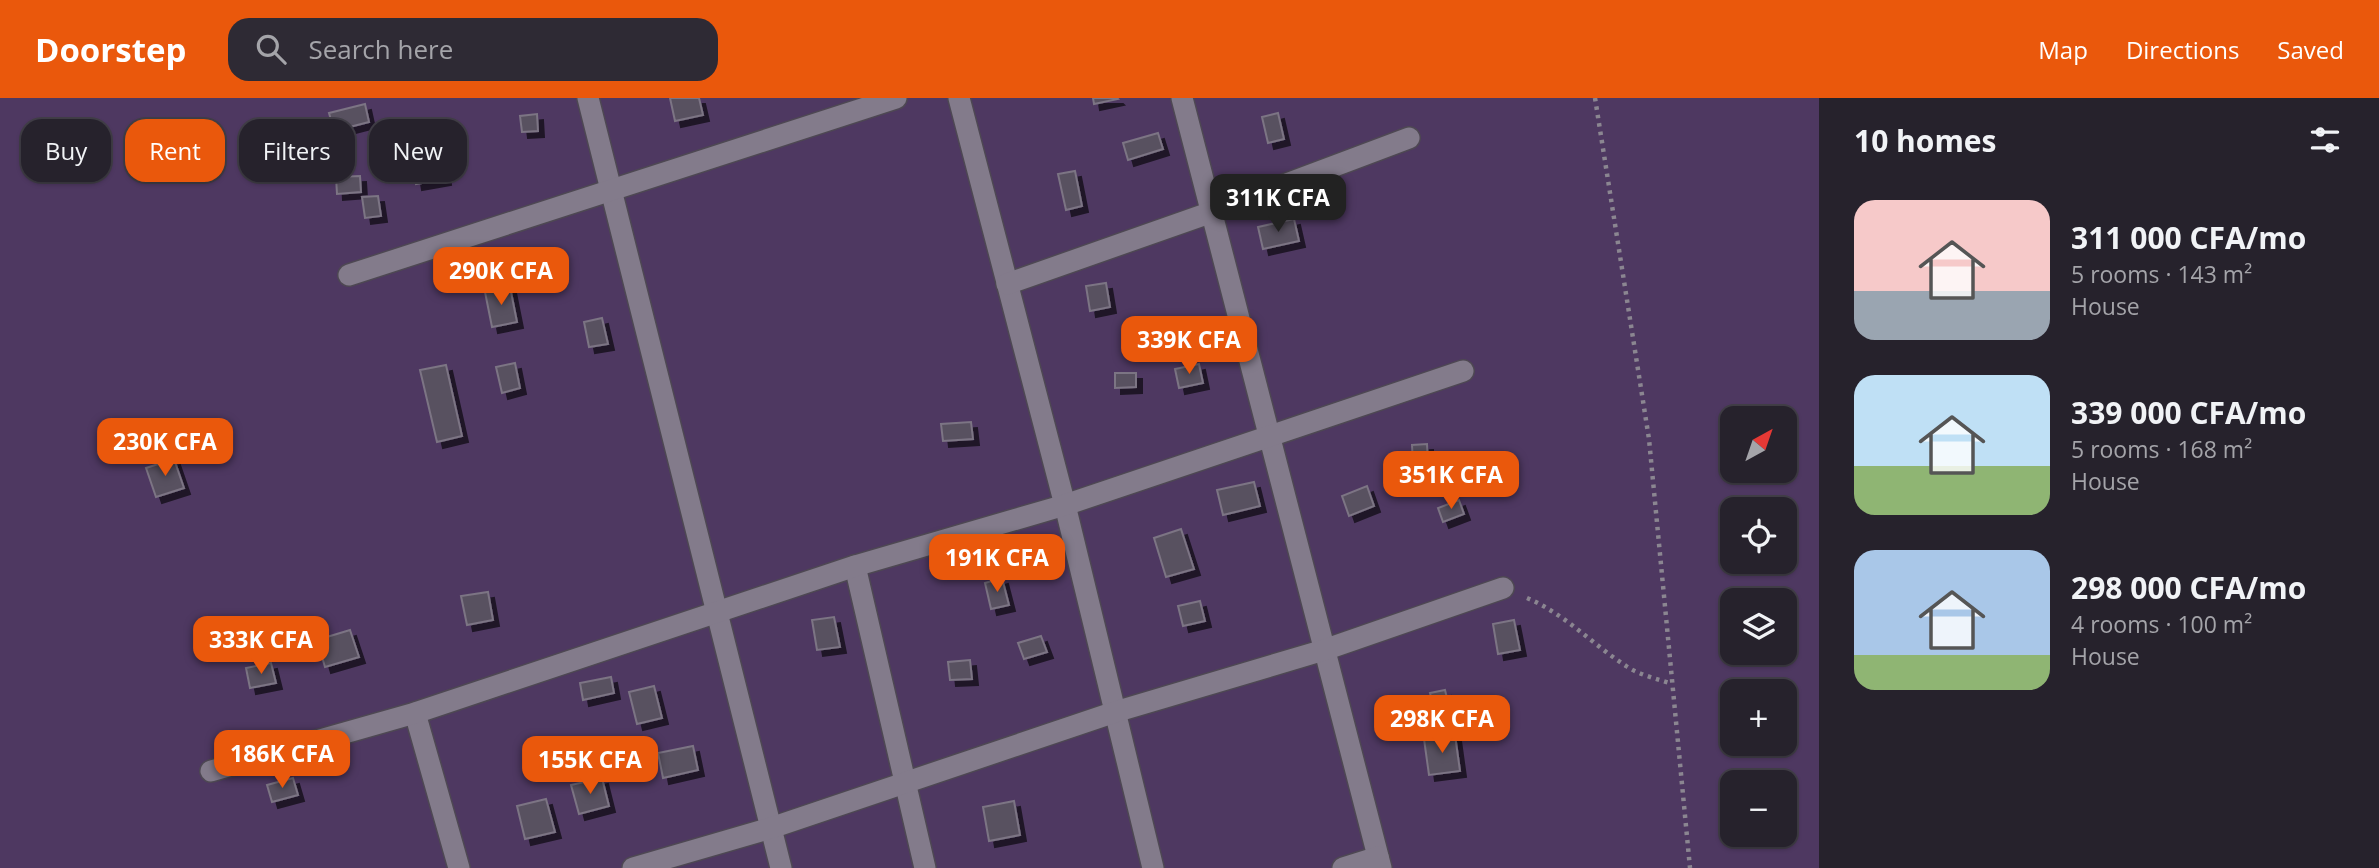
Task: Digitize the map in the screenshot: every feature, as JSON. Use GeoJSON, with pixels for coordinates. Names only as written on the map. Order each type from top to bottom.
{"type":"FeatureCollection","features":[{"type":"Feature","properties":{"kind":"lane"},"geometry":{"type":"LineString","coordinates":[[588,98],[781,868]]}},
{"type":"Feature","properties":{"kind":"lane"},"geometry":{"type":"LineString","coordinates":[[349,275],[896,98]]}},
{"type":"Feature","properties":{"kind":"lane"},"geometry":{"type":"LineString","coordinates":[[959,98],[1065,505],[1153,868]]}},
{"type":"Feature","properties":{"kind":"lane"},"geometry":{"type":"LineString","coordinates":[[1182,98],[1380,862],[1343,868]]}},
{"type":"Feature","properties":{"kind":"lane"},"geometry":{"type":"LineString","coordinates":[[1007,284],[1212,212],[1409,138]]}},
{"type":"Feature","properties":{"kind":"lane"},"geometry":{"type":"LineString","coordinates":[[211,771],[415,713],[855,566],[1065,505],[1463,371]]}},
{"type":"Feature","properties":{"kind":"lane"},"geometry":{"type":"LineString","coordinates":[[855,566],[925,868]]}},
{"type":"Feature","properties":{"kind":"lane"},"geometry":{"type":"LineString","coordinates":[[633,868],[771,828],[1115,712],[1324,650],[1503,588]]}},
{"type":"Feature","properties":{"kind":"lane"},"geometry":{"type":"LineString","coordinates":[[415,713],[459,868]]}},
{"type":"Feature","properties":{"kind":"path"},"geometry":{"type":"LineString","coordinates":[[1595,98],[1649,439],[1690,868]]}},
{"type":"Feature","properties":{"kind":"path"},"geometry":{"type":"LineString","coordinates":[[1503,588],[1543,604],[1584,631],[1628,668],[1672,684]]}},
{"type":"Feature","properties":{"kind":"shaded area"},"geometry":{"type":"Polygon","coordinates":[[[0,98],[1819,98],[1819,868],[0,868],[0,98]]]}},
{"type":"Feature","properties":{"kind":"building"},"geometry":{"type":"Polygon","coordinates":[[[670,98],[699,98],[703,115],[675,121],[670,98]]]}},
{"type":"Feature","properties":{"kind":"building"},"geometry":{"type":"Polygon","coordinates":[[[1093,98],[1117,98],[1118,99],[1094,104],[1093,98]]]}},
{"type":"Feature","properties":{"kind":"building"},"geometry":{"type":"Polygon","coordinates":[[[365,104],[369,122],[355,126],[355,119],[331,119],[329,113],[365,104]]]}},
{"type":"Feature","properties":{"kind":"building"},"geometry":{"type":"Polygon","coordinates":[[[1278,113],[1284,139],[1268,143],[1262,117],[1278,113]]]}},
{"type":"Feature","properties":{"kind":"building"},"geometry":{"type":"Polygon","coordinates":[[[537,114],[538,131],[522,132],[520,116],[537,114]]]}},
{"type":"Feature","properties":{"kind":"building"},"geometry":{"type":"Polygon","coordinates":[[[1158,133],[1163,149],[1128,160],[1123,143],[1158,133]]]}},
{"type":"Feature","properties":{"kind":"building"},"geometry":{"type":"Polygon","coordinates":[[[1075,171],[1082,206],[1066,210],[1058,174],[1075,171]]]}},
{"type":"Feature","properties":{"kind":"building"},"geometry":{"type":"Polygon","coordinates":[[[355,176],[360,176],[361,192],[337,194],[336,182],[355,182],[355,176]]]}},
{"type":"Feature","properties":{"kind":"building"},"geometry":{"type":"Polygon","coordinates":[[[378,196],[381,216],[365,218],[362,197],[378,196]]]}},
{"type":"Feature","properties":{"kind":"building"},"geometry":{"type":"Polygon","coordinates":[[[1294,219],[1299,241],[1263,249],[1258,227],[1294,219]]]}},
{"type":"Feature","properties":{"kind":"building"},"geometry":{"type":"Polygon","coordinates":[[[1106,283],[1110,307],[1090,311],[1086,286],[1106,283]]]}},
{"type":"Feature","properties":{"kind":"building"},"geometry":{"type":"Polygon","coordinates":[[[510,287],[517,322],[492,327],[485,292],[510,287]]]}},
{"type":"Feature","properties":{"kind":"building"},"geometry":{"type":"Polygon","coordinates":[[[602,318],[608,344],[589,347],[584,322],[602,318]]]}},
{"type":"Feature","properties":{"kind":"building"},"geometry":{"type":"Polygon","coordinates":[[[515,363],[520,388],[502,393],[496,367],[515,363]]]}},
{"type":"Feature","properties":{"kind":"building"},"geometry":{"type":"Polygon","coordinates":[[[1199,364],[1203,383],[1179,388],[1175,369],[1199,364]]]}},
{"type":"Feature","properties":{"kind":"building"},"geometry":{"type":"Polygon","coordinates":[[[446,365],[462,436],[437,442],[420,370],[446,365]]]}},
{"type":"Feature","properties":{"kind":"building"},"geometry":{"type":"Polygon","coordinates":[[[1115,373],[1136,373],[1136,387],[1115,388],[1115,373]]]}},
{"type":"Feature","properties":{"kind":"building"},"geometry":{"type":"Polygon","coordinates":[[[971,422],[973,439],[943,441],[941,424],[971,422]]]}},
{"type":"Feature","properties":{"kind":"building"},"geometry":{"type":"Polygon","coordinates":[[[1427,444],[1428,465],[1413,466],[1412,445],[1427,444]]]}},
{"type":"Feature","properties":{"kind":"building"},"geometry":{"type":"Polygon","coordinates":[[[174,459],[184,488],[156,497],[146,468],[174,459]]]}},
{"type":"Feature","properties":{"kind":"building"},"geometry":{"type":"Polygon","coordinates":[[[1254,482],[1260,506],[1223,515],[1217,490],[1254,482]]]}},
{"type":"Feature","properties":{"kind":"building"},"geometry":{"type":"Polygon","coordinates":[[[1367,486],[1374,506],[1349,516],[1342,496],[1367,486]]]}},
{"type":"Feature","properties":{"kind":"building"},"geometry":{"type":"Polygon","coordinates":[[[1459,500],[1464,514],[1443,522],[1438,508],[1459,500]]]}},
{"type":"Feature","properties":{"kind":"building"},"geometry":{"type":"Polygon","coordinates":[[[1181,529],[1194,569],[1166,577],[1154,538],[1181,529]]]}},
{"type":"Feature","properties":{"kind":"building"},"geometry":{"type":"Polygon","coordinates":[[[1002,578],[1009,605],[991,609],[985,583],[1002,578]]]}},
{"type":"Feature","properties":{"kind":"building"},"geometry":{"type":"Polygon","coordinates":[[[488,592],[493,620],[467,625],[461,596],[488,592]]]}},
{"type":"Feature","properties":{"kind":"building"},"geometry":{"type":"Polygon","coordinates":[[[1200,601],[1205,621],[1183,626],[1178,606],[1200,601]]]}},
{"type":"Feature","properties":{"kind":"building"},"geometry":{"type":"Polygon","coordinates":[[[834,617],[840,647],[817,650],[812,620],[834,617]]]}},
{"type":"Feature","properties":{"kind":"building"},"geometry":{"type":"Polygon","coordinates":[[[1514,620],[1520,650],[1498,654],[1493,624],[1514,620]]]}},
{"type":"Feature","properties":{"kind":"building"},"geometry":{"type":"Polygon","coordinates":[[[350,630],[359,657],[325,667],[317,640],[350,630]]]}},
{"type":"Feature","properties":{"kind":"building"},"geometry":{"type":"Polygon","coordinates":[[[1041,636],[1047,652],[1024,659],[1018,643],[1041,636]]]}},
{"type":"Feature","properties":{"kind":"building"},"geometry":{"type":"Polygon","coordinates":[[[970,660],[972,679],[950,680],[948,662],[970,660]]]}},
{"type":"Feature","properties":{"kind":"building"},"geometry":{"type":"Polygon","coordinates":[[[271,663],[276,683],[250,688],[246,668],[271,663]]]}},
{"type":"Feature","properties":{"kind":"building"},"geometry":{"type":"Polygon","coordinates":[[[611,677],[614,693],[583,700],[580,683],[611,677]]]}},
{"type":"Feature","properties":{"kind":"building"},"geometry":{"type":"Polygon","coordinates":[[[654,686],[662,718],[637,724],[629,692],[654,686]]]}},
{"type":"Feature","properties":{"kind":"building"},"geometry":{"type":"Polygon","coordinates":[[[1445,690],[1453,722],[1438,726],[1430,693],[1445,690]]]}},
{"type":"Feature","properties":{"kind":"building"},"geometry":{"type":"Polygon","coordinates":[[[1455,735],[1460,771],[1429,775],[1424,739],[1455,735]]]}},
{"type":"Feature","properties":{"kind":"building"},"geometry":{"type":"Polygon","coordinates":[[[693,746],[698,770],[663,778],[658,753],[693,746]]]}},
{"type":"Feature","properties":{"kind":"building"},"geometry":{"type":"Polygon","coordinates":[[[293,778],[298,795],[272,802],[267,785],[293,778]]]}},
{"type":"Feature","properties":{"kind":"building"},"geometry":{"type":"Polygon","coordinates":[[[602,778],[609,806],[579,814],[571,785],[602,778]]]}},
{"type":"Feature","properties":{"kind":"building"},"geometry":{"type":"Polygon","coordinates":[[[546,799],[555,832],[525,839],[517,806],[546,799]]]}},
{"type":"Feature","properties":{"kind":"building"},"geometry":{"type":"Polygon","coordinates":[[[1014,801],[1020,835],[989,841],[983,807],[1014,801]]]}}]}
